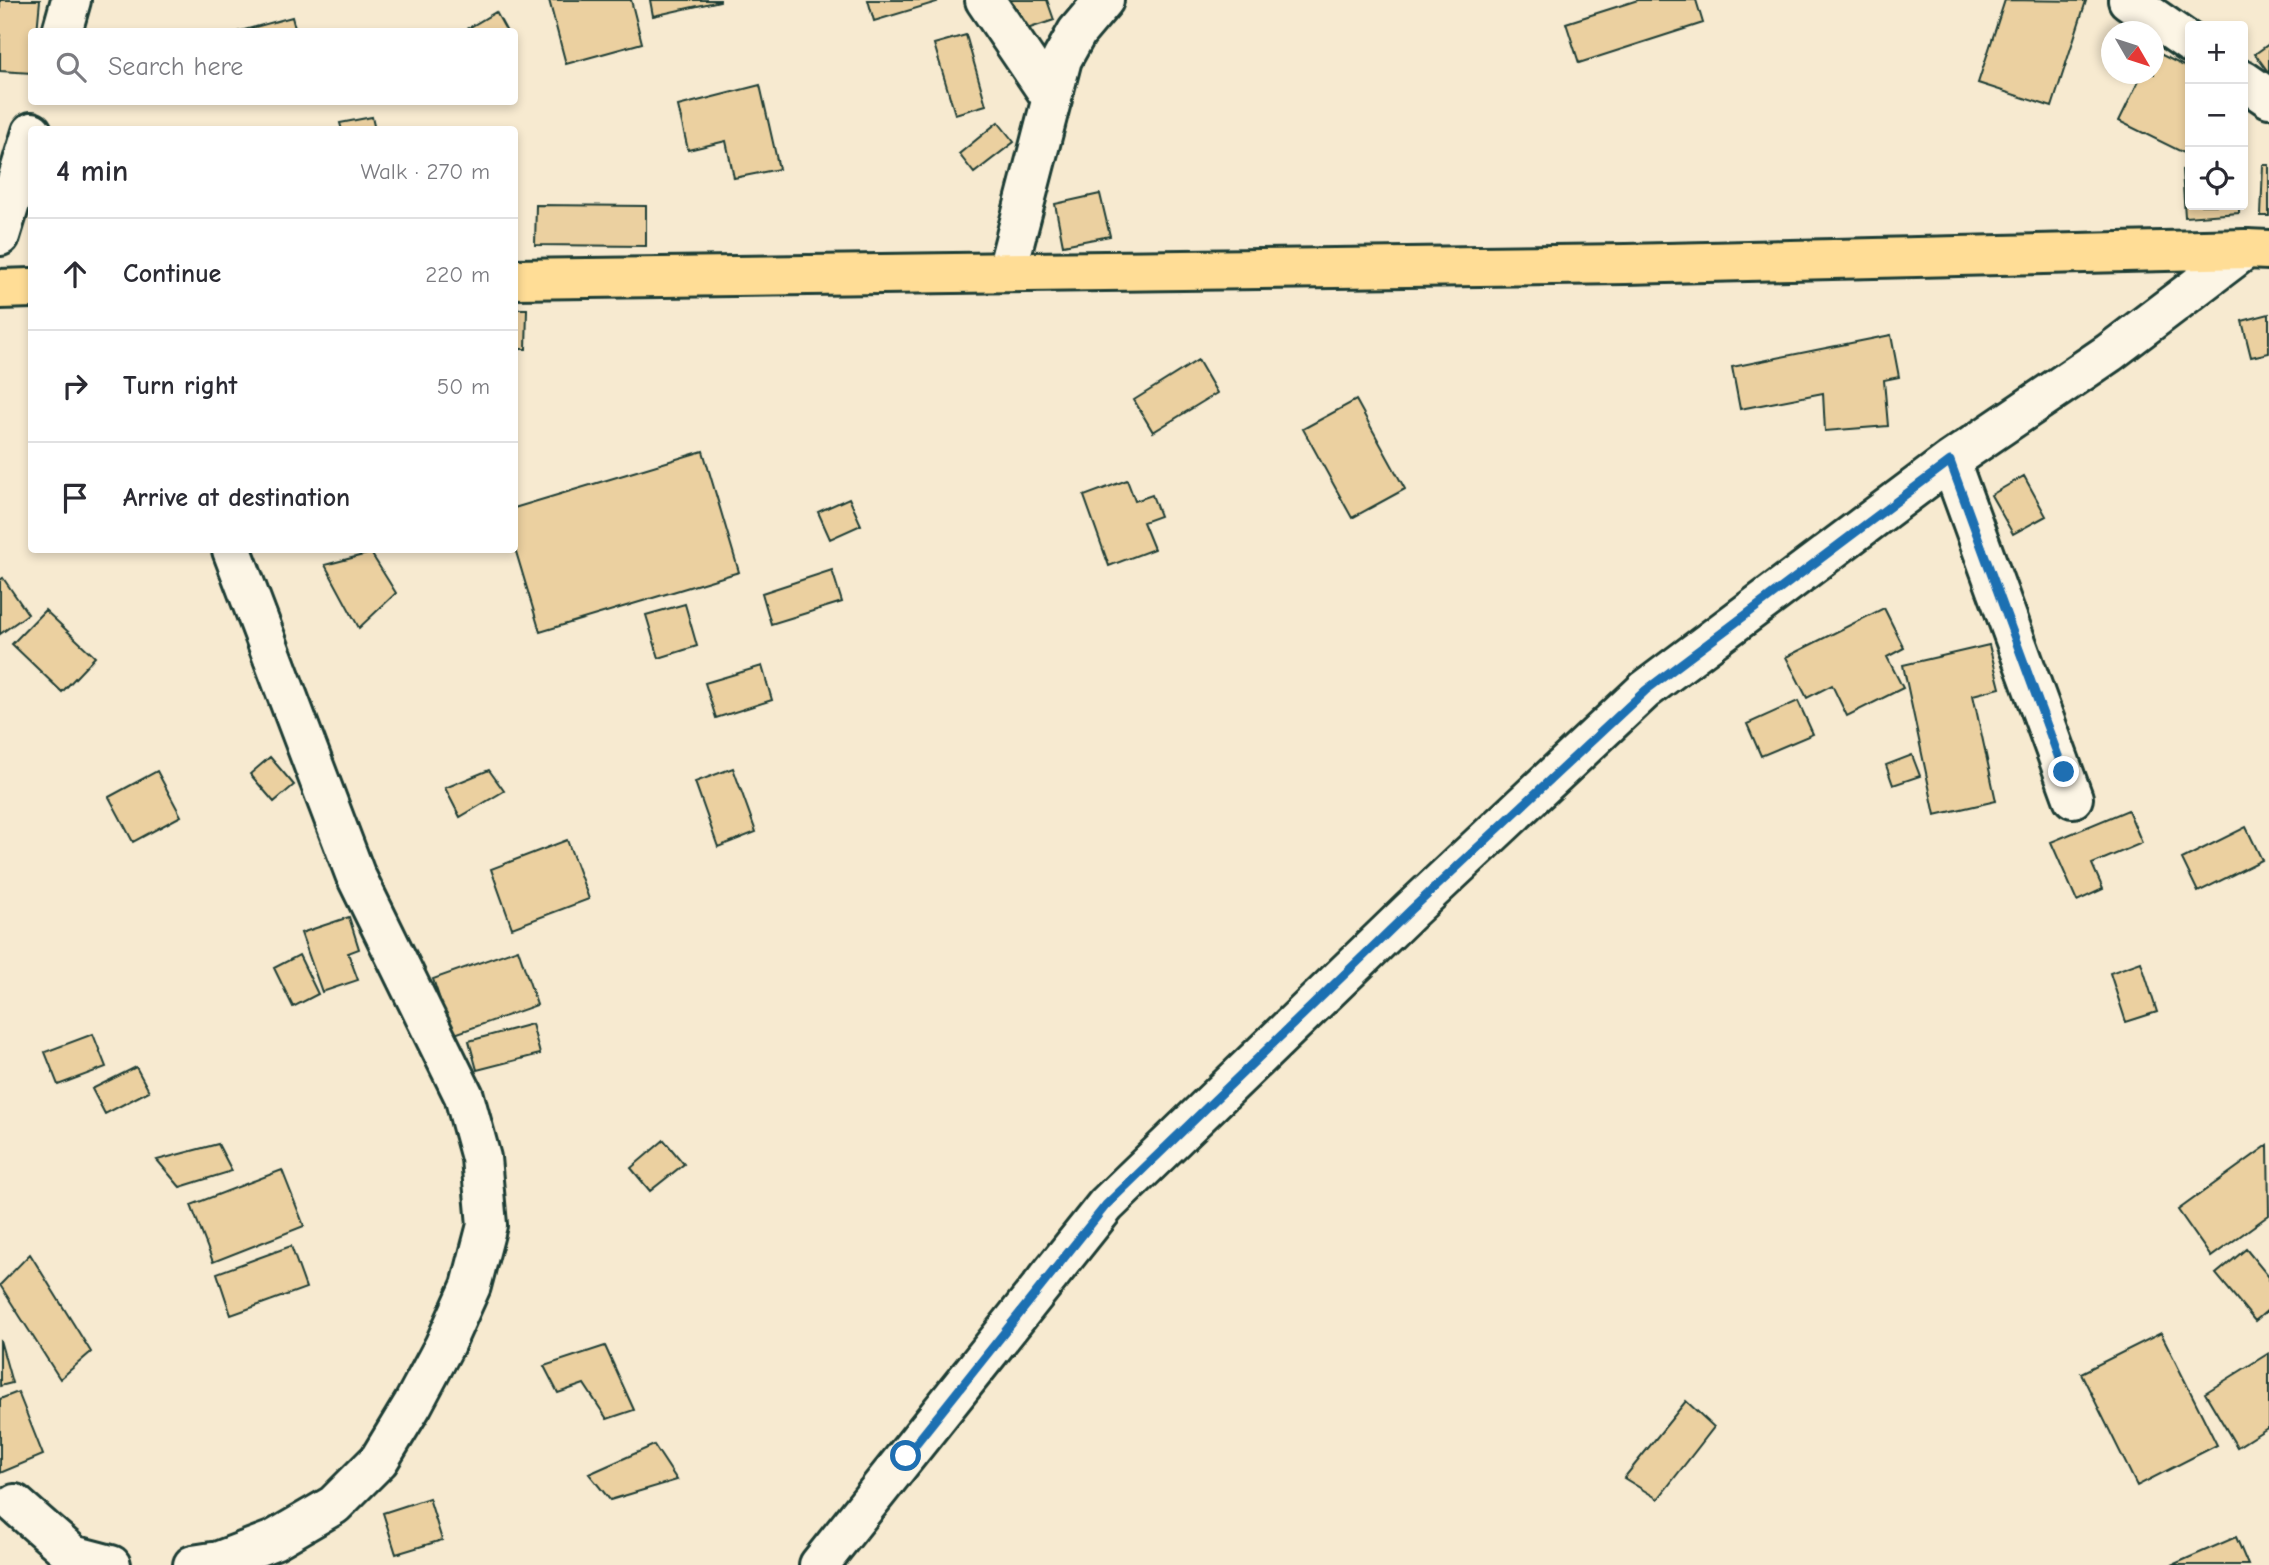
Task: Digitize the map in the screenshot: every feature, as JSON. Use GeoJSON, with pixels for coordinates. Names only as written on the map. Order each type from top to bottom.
{"type":"FeatureCollection","features":[{"type":"Feature","properties":{"kind":"main road"},"geometry":{"type":"LineString","coordinates":[[518,279],[1640,264],[2257,250]]}},
{"type":"Feature","properties":{"kind":"main road"},"geometry":{"type":"LineString","coordinates":[[0,289],[28,288]]}},
{"type":"Feature","properties":{"kind":"street"},"geometry":{"type":"LineString","coordinates":[[63,28],[71,0]]}},
{"type":"Feature","properties":{"kind":"street"},"geometry":{"type":"LineString","coordinates":[[985,0],[1052,99]]}},
{"type":"Feature","properties":{"kind":"street"},"geometry":{"type":"LineString","coordinates":[[1007,271],[1062,60],[1077,32],[1104,0]]}},
{"type":"Feature","properties":{"kind":"street"},"geometry":{"type":"LineString","coordinates":[[2127,0],[2185,41]]}},
{"type":"Feature","properties":{"kind":"street"},"geometry":{"type":"LineString","coordinates":[[2248,83],[2269,98]]}},
{"type":"Feature","properties":{"kind":"street"},"geometry":{"type":"LineString","coordinates":[[34,126],[40,105]]}},
{"type":"Feature","properties":{"kind":"street"},"geometry":{"type":"LineString","coordinates":[[0,236],[28,144]]}},
{"type":"Feature","properties":{"kind":"street"},"geometry":{"type":"LineString","coordinates":[[819,1565],[1106,1205],[1412,909],[1646,690],[1950,461],[2257,250]]}},
{"type":"Feature","properties":{"kind":"street"},"geometry":{"type":"LineString","coordinates":[[1950,461],[2073,798]]}},
{"type":"Feature","properties":{"kind":"street"},"geometry":{"type":"LineString","coordinates":[[193,1565],[219,1560],[274,1540],[334,1505],[379,1460],[444,1346],[471,1286],[487,1225],[481,1158],[464,1096],[355,874],[233,553]]}},
{"type":"Feature","properties":{"kind":"street"},"geometry":{"type":"LineString","coordinates":[[15,1504],[73,1555],[111,1565]]}},
{"type":"Feature","properties":{"kind":"building"},"geometry":{"type":"Polygon","coordinates":[[[0,0],[40,0],[37,28],[28,28],[28,73],[0,71],[0,0]]]}},
{"type":"Feature","properties":{"kind":"building"},"geometry":{"type":"Polygon","coordinates":[[[549,0],[631,0],[642,43],[566,64],[549,0]]]}},
{"type":"Feature","properties":{"kind":"building"},"geometry":{"type":"Polygon","coordinates":[[[650,0],[720,0],[720,1],[653,16],[650,0]]]}},
{"type":"Feature","properties":{"kind":"building"},"geometry":{"type":"Polygon","coordinates":[[[868,0],[936,0],[937,2],[874,21],[868,0]]]}},
{"type":"Feature","properties":{"kind":"building"},"geometry":{"type":"Polygon","coordinates":[[[1001,0],[1047,0],[1054,20],[1012,34],[1001,0]]]}},
{"type":"Feature","properties":{"kind":"building"},"geometry":{"type":"Polygon","coordinates":[[[1638,0],[1696,0],[1703,23],[1579,63],[1566,23],[1638,0]]]}},
{"type":"Feature","properties":{"kind":"building"},"geometry":{"type":"Polygon","coordinates":[[[2005,0],[2086,1],[2052,107],[1978,83],[2005,0]]]}},
{"type":"Feature","properties":{"kind":"building"},"geometry":{"type":"Polygon","coordinates":[[[496,12],[505,28],[469,28],[496,12]]]}},
{"type":"Feature","properties":{"kind":"building"},"geometry":{"type":"Polygon","coordinates":[[[292,17],[295,28],[252,28],[292,17]]]}},
{"type":"Feature","properties":{"kind":"building"},"geometry":{"type":"Polygon","coordinates":[[[966,35],[986,105],[955,114],[934,44],[966,35]]]}},
{"type":"Feature","properties":{"kind":"building"},"geometry":{"type":"Polygon","coordinates":[[[2269,44],[2269,73],[2255,54],[2269,44]]]}},
{"type":"Feature","properties":{"kind":"building"},"geometry":{"type":"Polygon","coordinates":[[[2164,56],[2185,66],[2185,154],[2119,121],[2137,84],[2164,84],[2164,56]]]}},
{"type":"Feature","properties":{"kind":"building"},"geometry":{"type":"Polygon","coordinates":[[[760,85],[779,169],[734,178],[726,141],[688,150],[678,106],[760,85]]]}},
{"type":"Feature","properties":{"kind":"building"},"geometry":{"type":"Polygon","coordinates":[[[372,117],[374,126],[341,126],[340,123],[372,117]]]}},
{"type":"Feature","properties":{"kind":"building"},"geometry":{"type":"Polygon","coordinates":[[[998,122],[1014,142],[974,173],[959,154],[998,122]]]}},
{"type":"Feature","properties":{"kind":"building"},"geometry":{"type":"Polygon","coordinates":[[[2263,165],[2269,165],[2269,216],[2261,216],[2263,165]]]}},
{"type":"Feature","properties":{"kind":"building"},"geometry":{"type":"Polygon","coordinates":[[[2182,170],[2185,170],[2185,210],[2239,210],[2239,213],[2185,217],[2182,170]]]}},
{"type":"Feature","properties":{"kind":"building"},"geometry":{"type":"Polygon","coordinates":[[[1100,194],[1110,236],[1063,245],[1055,204],[1100,194]]]}},
{"type":"Feature","properties":{"kind":"building"},"geometry":{"type":"Polygon","coordinates":[[[536,205],[646,206],[646,246],[535,245],[536,205]]]}},
{"type":"Feature","properties":{"kind":"building"},"geometry":{"type":"Polygon","coordinates":[[[518,309],[527,309],[526,349],[518,349],[518,309]]]}},
{"type":"Feature","properties":{"kind":"building"},"geometry":{"type":"Polygon","coordinates":[[[2269,314],[2269,353],[2251,357],[2242,321],[2269,314]]]}},
{"type":"Feature","properties":{"kind":"building"},"geometry":{"type":"Polygon","coordinates":[[[1891,335],[1899,377],[1884,380],[1888,426],[1825,431],[1823,393],[1740,409],[1732,367],[1891,335]]]}},
{"type":"Feature","properties":{"kind":"building"},"geometry":{"type":"Polygon","coordinates":[[[1198,360],[1217,393],[1153,432],[1134,400],[1198,360]]]}},
{"type":"Feature","properties":{"kind":"building"},"geometry":{"type":"Polygon","coordinates":[[[1356,400],[1405,489],[1352,518],[1303,429],[1356,400]]]}},
{"type":"Feature","properties":{"kind":"building"},"geometry":{"type":"Polygon","coordinates":[[[703,451],[739,572],[540,632],[516,553],[518,507],[703,451]]]}},
{"type":"Feature","properties":{"kind":"building"},"geometry":{"type":"Polygon","coordinates":[[[2024,476],[2046,516],[2013,534],[1991,495],[2024,476]]]}},
{"type":"Feature","properties":{"kind":"building"},"geometry":{"type":"Polygon","coordinates":[[[1127,480],[1135,501],[1152,495],[1160,516],[1143,522],[1154,549],[1109,566],[1084,496],[1127,480]]]}},
{"type":"Feature","properties":{"kind":"building"},"geometry":{"type":"Polygon","coordinates":[[[849,498],[861,525],[830,539],[818,512],[849,498]]]}},
{"type":"Feature","properties":{"kind":"building"},"geometry":{"type":"Polygon","coordinates":[[[371,553],[396,593],[359,628],[325,565],[371,553]]]}},
{"type":"Feature","properties":{"kind":"building"},"geometry":{"type":"Polygon","coordinates":[[[832,570],[842,602],[771,624],[762,593],[832,570]]]}},
{"type":"Feature","properties":{"kind":"building"},"geometry":{"type":"Polygon","coordinates":[[[3,578],[28,614],[0,634],[0,580],[3,578]]]}},
{"type":"Feature","properties":{"kind":"building"},"geometry":{"type":"Polygon","coordinates":[[[685,604],[697,646],[659,658],[646,615],[685,604]]]}},
{"type":"Feature","properties":{"kind":"building"},"geometry":{"type":"Polygon","coordinates":[[[1884,608],[1904,648],[1887,657],[1903,688],[1847,716],[1832,685],[1807,698],[1786,657],[1884,608]]]}},
{"type":"Feature","properties":{"kind":"building"},"geometry":{"type":"Polygon","coordinates":[[[45,610],[95,657],[62,692],[12,644],[45,610]]]}},
{"type":"Feature","properties":{"kind":"building"},"geometry":{"type":"Polygon","coordinates":[[[1989,645],[2000,688],[1973,695],[1996,801],[1935,815],[1903,665],[1989,645]]]}},
{"type":"Feature","properties":{"kind":"building"},"geometry":{"type":"Polygon","coordinates":[[[762,666],[772,700],[716,718],[705,683],[762,666]]]}},
{"type":"Feature","properties":{"kind":"building"},"geometry":{"type":"Polygon","coordinates":[[[1798,701],[1813,734],[1761,756],[1747,724],[1798,701]]]}},
{"type":"Feature","properties":{"kind":"building"},"geometry":{"type":"Polygon","coordinates":[[[1912,755],[1920,776],[1893,785],[1886,765],[1912,755]]]}},
{"type":"Feature","properties":{"kind":"building"},"geometry":{"type":"Polygon","coordinates":[[[270,757],[294,785],[274,802],[250,774],[270,757]]]}},
{"type":"Feature","properties":{"kind":"building"},"geometry":{"type":"Polygon","coordinates":[[[733,768],[756,832],[718,847],[695,782],[733,768]]]}},
{"type":"Feature","properties":{"kind":"building"},"geometry":{"type":"Polygon","coordinates":[[[489,770],[504,791],[460,817],[445,788],[489,770]]]}},
{"type":"Feature","properties":{"kind":"building"},"geometry":{"type":"Polygon","coordinates":[[[157,771],[181,816],[133,842],[109,797],[157,771]]]}},
{"type":"Feature","properties":{"kind":"building"},"geometry":{"type":"Polygon","coordinates":[[[2128,810],[2142,843],[2092,864],[2103,889],[2077,901],[2051,842],[2128,810]]]}},
{"type":"Feature","properties":{"kind":"building"},"geometry":{"type":"Polygon","coordinates":[[[2246,827],[2262,860],[2198,892],[2182,859],[2246,827]]]}},
{"type":"Feature","properties":{"kind":"building"},"geometry":{"type":"Polygon","coordinates":[[[567,840],[589,899],[512,928],[491,869],[567,840]]]}},
{"type":"Feature","properties":{"kind":"building"},"geometry":{"type":"Polygon","coordinates":[[[349,917],[359,949],[348,953],[358,980],[322,992],[301,933],[349,917]]]}},
{"type":"Feature","properties":{"kind":"building"},"geometry":{"type":"Polygon","coordinates":[[[518,949],[537,1005],[452,1035],[433,979],[518,949]]]}},
{"type":"Feature","properties":{"kind":"building"},"geometry":{"type":"Polygon","coordinates":[[[299,955],[318,994],[293,1007],[274,968],[299,955]]]}},
{"type":"Feature","properties":{"kind":"building"},"geometry":{"type":"Polygon","coordinates":[[[2141,962],[2157,1012],[2126,1022],[2110,973],[2141,962]]]}},
{"type":"Feature","properties":{"kind":"building"},"geometry":{"type":"Polygon","coordinates":[[[532,1024],[540,1054],[477,1070],[469,1041],[532,1024]]]}},
{"type":"Feature","properties":{"kind":"building"},"geometry":{"type":"Polygon","coordinates":[[[93,1034],[106,1067],[58,1085],[45,1052],[93,1034]]]}},
{"type":"Feature","properties":{"kind":"building"},"geometry":{"type":"Polygon","coordinates":[[[136,1067],[149,1091],[105,1114],[92,1089],[136,1067]]]}},
{"type":"Feature","properties":{"kind":"building"},"geometry":{"type":"Polygon","coordinates":[[[664,1140],[684,1164],[650,1191],[631,1168],[664,1140]]]}},
{"type":"Feature","properties":{"kind":"building"},"geometry":{"type":"Polygon","coordinates":[[[218,1144],[232,1171],[180,1187],[157,1160],[218,1144]]]}},
{"type":"Feature","properties":{"kind":"building"},"geometry":{"type":"Polygon","coordinates":[[[2268,1145],[2269,1215],[2211,1257],[2178,1210],[2268,1145]]]}},
{"type":"Feature","properties":{"kind":"building"},"geometry":{"type":"Polygon","coordinates":[[[282,1170],[304,1226],[213,1262],[191,1205],[282,1170]]]}},
{"type":"Feature","properties":{"kind":"building"},"geometry":{"type":"Polygon","coordinates":[[[291,1246],[306,1288],[231,1315],[217,1273],[291,1246]]]}},
{"type":"Feature","properties":{"kind":"building"},"geometry":{"type":"Polygon","coordinates":[[[2246,1249],[2269,1277],[2269,1309],[2255,1321],[2216,1274],[2246,1249]]]}},
{"type":"Feature","properties":{"kind":"building"},"geometry":{"type":"Polygon","coordinates":[[[30,1254],[91,1352],[60,1379],[0,1285],[30,1254]]]}},
{"type":"Feature","properties":{"kind":"building"},"geometry":{"type":"Polygon","coordinates":[[[2161,1333],[2217,1445],[2137,1486],[2081,1373],[2161,1333]]]}},
{"type":"Feature","properties":{"kind":"building"},"geometry":{"type":"Polygon","coordinates":[[[0,1340],[12,1383],[0,1386],[0,1340]]]}},
{"type":"Feature","properties":{"kind":"building"},"geometry":{"type":"Polygon","coordinates":[[[605,1346],[634,1410],[607,1419],[584,1384],[558,1393],[544,1366],[605,1346]]]}},
{"type":"Feature","properties":{"kind":"building"},"geometry":{"type":"Polygon","coordinates":[[[2269,1353],[2269,1427],[2237,1447],[2205,1393],[2269,1353]]]}},
{"type":"Feature","properties":{"kind":"building"},"geometry":{"type":"Polygon","coordinates":[[[18,1392],[43,1455],[0,1473],[0,1399],[18,1392]]]}},
{"type":"Feature","properties":{"kind":"building"},"geometry":{"type":"Polygon","coordinates":[[[1686,1401],[1714,1427],[1658,1499],[1624,1478],[1686,1401]]]}},
{"type":"Feature","properties":{"kind":"building"},"geometry":{"type":"Polygon","coordinates":[[[654,1445],[677,1480],[610,1500],[589,1474],[654,1445]]]}},
{"type":"Feature","properties":{"kind":"building"},"geometry":{"type":"Polygon","coordinates":[[[429,1498],[442,1540],[396,1554],[383,1513],[429,1498]]]}},
{"type":"Feature","properties":{"kind":"building"},"geometry":{"type":"Polygon","coordinates":[[[2236,1537],[2248,1565],[2172,1565],[2236,1537]]]}},
{"type":"Feature","properties":{"kind":"route"},"geometry":{"type":"LineString","coordinates":[[906,1456],[1106,1205],[1412,909],[1646,690],[1950,461],[2064,772]]}}]}
